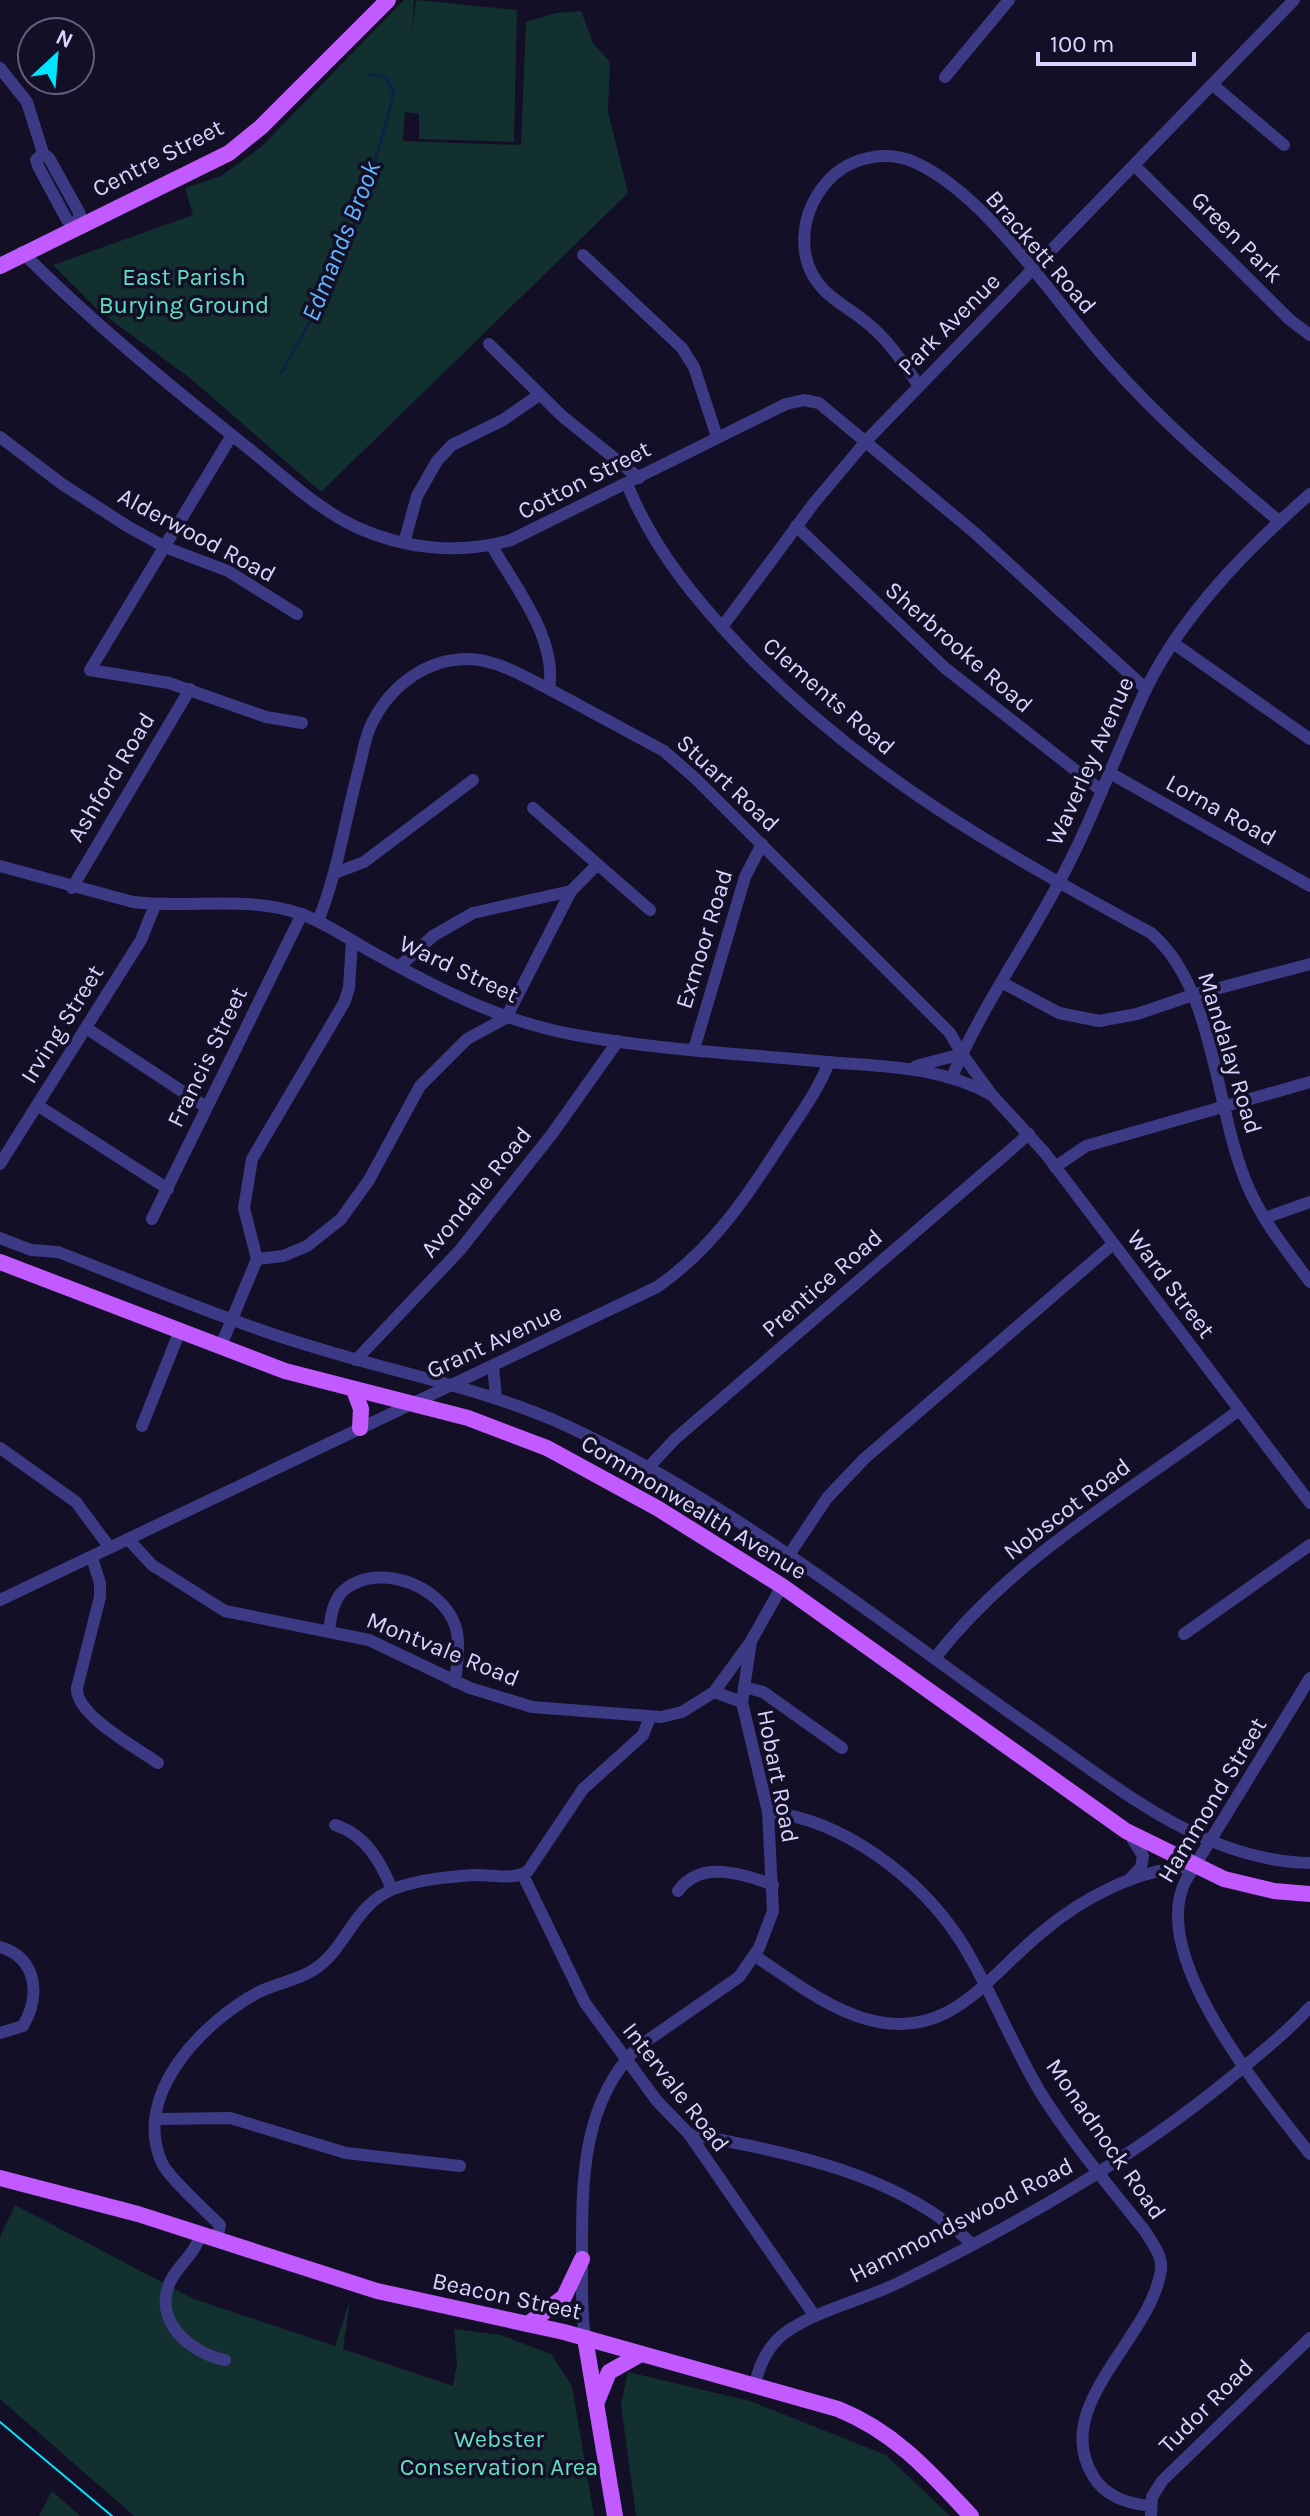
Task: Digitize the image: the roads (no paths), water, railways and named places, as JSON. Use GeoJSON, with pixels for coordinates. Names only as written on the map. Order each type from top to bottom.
{"type":"FeatureCollection","features":[{"type":"Feature","properties":{"kind":"main road","name":"Centre Street"},"geometry":{"type":"LineString","coordinates":[[0,266],[22,252],[229,153],[261,127],[388,0]]}},
{"type":"Feature","properties":{"kind":"main road","name":"Commonwealth Avenue"},"geometry":{"type":"LineString","coordinates":[[0,1262],[220,1348],[354,1390],[491,1425],[547,1448],[657,1508],[782,1586],[1111,1821],[1195,1867],[1257,1888],[1310,1894]]}},
{"type":"Feature","properties":{"kind":"main road"},"geometry":{"type":"LineString","coordinates":[[354,1390],[361,1409],[360,1428]]}},
{"type":"Feature","properties":{"kind":"main road","name":"Beacon Street"},"geometry":{"type":"LineString","coordinates":[[0,2178],[209,2236],[377,2291],[585,2338],[838,2409],[878,2428],[912,2453],[971,2516]]}},
{"type":"Feature","properties":{"kind":"main road"},"geometry":{"type":"LineString","coordinates":[[528,2324],[564,2297],[582,2259]]}},
{"type":"Feature","properties":{"kind":"main road"},"geometry":{"type":"LineString","coordinates":[[585,2338],[615,2516]]}},
{"type":"Feature","properties":{"kind":"main road"},"geometry":{"type":"LineString","coordinates":[[596,2406],[610,2371],[641,2354]]}},
{"type":"Feature","properties":{"kind":"street"},"geometry":{"type":"LineString","coordinates":[[945,77],[1009,0]]}},
{"type":"Feature","properties":{"kind":"street","name":"Park Avenue"},"geometry":{"type":"LineString","coordinates":[[722,627],[796,526],[867,440],[1294,0]]}},
{"type":"Feature","properties":{"kind":"street"},"geometry":{"type":"LineString","coordinates":[[0,68],[27,102],[43,153],[49,158],[80,214],[75,226]]}},
{"type":"Feature","properties":{"kind":"street"},"geometry":{"type":"LineString","coordinates":[[1213,85],[1284,145]]}},
{"type":"Feature","properties":{"kind":"street","name":"Brackett Road"},"geometry":{"type":"LineString","coordinates":[[919,386],[884,339],[826,292],[811,270],[804,246],[805,218],[829,179],[852,163],[872,157],[915,162],[972,204],[1108,362],[1162,419],[1279,521]]}},
{"type":"Feature","properties":{"kind":"street","name":"Green Park"},"geometry":{"type":"LineString","coordinates":[[1135,166],[1290,320],[1310,335]]}},
{"type":"Feature","properties":{"kind":"street","name":"Cotton Street"},"geometry":{"type":"LineString","coordinates":[[22,252],[108,334],[342,520],[423,547],[492,546],[549,525],[786,404],[804,400],[819,403],[867,440],[1009,563],[1146,689]]}},
{"type":"Feature","properties":{"kind":"street"},"geometry":{"type":"LineString","coordinates":[[583,255],[682,348],[694,367],[717,437]]}},
{"type":"Feature","properties":{"kind":"street"},"geometry":{"type":"LineString","coordinates":[[489,344],[539,395],[639,478]]}},
{"type":"Feature","properties":{"kind":"street"},"geometry":{"type":"LineString","coordinates":[[404,543],[417,496],[437,461],[452,445],[503,420],[539,395]]}},
{"type":"Feature","properties":{"kind":"street"},"geometry":{"type":"LineString","coordinates":[[232,435],[167,548],[90,670],[144,677],[190,689],[266,717],[302,723]]}},
{"type":"Feature","properties":{"kind":"street","name":"Alderwood Road"},"geometry":{"type":"LineString","coordinates":[[0,437],[62,484],[167,548],[228,571],[297,614]]}},
{"type":"Feature","properties":{"kind":"street","name":"Clements Road"},"geometry":{"type":"LineString","coordinates":[[627,484],[637,510],[672,567],[722,627],[815,719],[888,777],[962,828],[1059,883]]}},
{"type":"Feature","properties":{"kind":"street","name":"Waverley Avenue"},"geometry":{"type":"LineString","coordinates":[[952,1077],[1059,883],[1146,689],[1173,643],[1244,556],[1310,494]]}},
{"type":"Feature","properties":{"kind":"street","name":"Sherbrooke Road"},"geometry":{"type":"LineString","coordinates":[[796,526],[945,668],[1102,791]]}},
{"type":"Feature","properties":{"kind":"street"},"geometry":{"type":"LineString","coordinates":[[492,546],[534,620],[547,650],[552,672],[549,689]]}},
{"type":"Feature","properties":{"kind":"street"},"geometry":{"type":"LineString","coordinates":[[1173,643],[1310,739]]}},
{"type":"Feature","properties":{"kind":"street","name":"Stuart Road"},"geometry":{"type":"LineString","coordinates":[[318,921],[335,873],[371,725],[398,686],[420,670],[447,661],[472,659],[504,667],[664,751],[762,844],[950,1033],[962,1054]]}},
{"type":"Feature","properties":{"kind":"street","name":"Ashford Road"},"geometry":{"type":"LineString","coordinates":[[72,888],[190,689]]}},
{"type":"Feature","properties":{"kind":"street","name":"Lorna Road"},"geometry":{"type":"LineString","coordinates":[[1110,773],[1310,886]]}},
{"type":"Feature","properties":{"kind":"street"},"geometry":{"type":"LineString","coordinates":[[335,873],[364,862],[473,780]]}},
{"type":"Feature","properties":{"kind":"street"},"geometry":{"type":"LineString","coordinates":[[533,808],[650,910]]}},
{"type":"Feature","properties":{"kind":"street","name":"Exmoor Road"},"geometry":{"type":"LineString","coordinates":[[694,1049],[745,877],[762,844]]}},
{"type":"Feature","properties":{"kind":"street"},"geometry":{"type":"LineString","coordinates":[[257,1259],[283,1256],[307,1246],[341,1219],[369,1180],[420,1086],[467,1039],[506,1018],[571,891],[597,865]]}},
{"type":"Feature","properties":{"kind":"street","name":"Ward Street"},"geometry":{"type":"LineString","coordinates":[[2,871],[155,905],[242,902],[302,914],[399,967],[506,1018],[577,1035],[829,1062],[913,1067],[952,1077],[992,1095]]}},
{"type":"Feature","properties":{"kind":"street","name":"Mandalay Road"},"geometry":{"type":"LineString","coordinates":[[1059,883],[1151,933],[1171,950],[1193,995],[1248,1187],[1265,1218],[1310,1282]]}},
{"type":"Feature","properties":{"kind":"street"},"geometry":{"type":"LineString","coordinates":[[399,967],[433,936],[473,913],[571,891]]}},
{"type":"Feature","properties":{"kind":"street","name":"Irving Street"},"geometry":{"type":"LineString","coordinates":[[0,1164],[148,928],[155,905]]}},
{"type":"Feature","properties":{"kind":"street","name":"Francis Street"},"geometry":{"type":"LineString","coordinates":[[152,1219],[302,914]]}},
{"type":"Feature","properties":{"kind":"street"},"geometry":{"type":"LineString","coordinates":[[220,1348],[257,1259],[245,1219],[248,1170],[264,1134],[344,1003],[349,988],[352,940]]}},
{"type":"Feature","properties":{"kind":"street"},"geometry":{"type":"LineString","coordinates":[[1003,983],[1059,1013],[1089,1021],[1137,1014],[1193,995],[1310,964]]}},
{"type":"Feature","properties":{"kind":"street"},"geometry":{"type":"LineString","coordinates":[[86,1028],[206,1107]]}},
{"type":"Feature","properties":{"kind":"street","name":"Avondale Road"},"geometry":{"type":"LineString","coordinates":[[356,1360],[460,1250],[552,1134],[618,1041]]}},
{"type":"Feature","properties":{"kind":"street","name":"Ward Street"},"geometry":{"type":"LineString","coordinates":[[913,1067],[962,1054],[992,1095],[1055,1167],[1310,1503]]}},
{"type":"Feature","properties":{"kind":"street","name":"Grant Avenue"},"geometry":{"type":"LineString","coordinates":[[0,1600],[657,1287],[703,1251],[746,1197],[815,1091],[829,1062]]}},
{"type":"Feature","properties":{"kind":"street"},"geometry":{"type":"LineString","coordinates":[[1055,1167],[1086,1146],[1310,1082]]}},
{"type":"Feature","properties":{"kind":"street"},"geometry":{"type":"LineString","coordinates":[[37,1105],[168,1189]]}},
{"type":"Feature","properties":{"kind":"street","name":"Prentice Road"},"geometry":{"type":"LineString","coordinates":[[648,1468],[675,1439],[1029,1134]]}},
{"type":"Feature","properties":{"kind":"street"},"geometry":{"type":"LineString","coordinates":[[1265,1218],[1310,1202]]}},
{"type":"Feature","properties":{"kind":"street","name":"Commonwealth Avenue"},"geometry":{"type":"LineString","coordinates":[[0,1238],[31,1250],[58,1252],[231,1318],[356,1360],[496,1398],[567,1426],[648,1468],[789,1555],[1117,1787],[1211,1843],[1252,1856],[1310,1863]]}},
{"type":"Feature","properties":{"kind":"street"},"geometry":{"type":"LineString","coordinates":[[789,1555],[827,1498],[864,1459],[1113,1244]]}},
{"type":"Feature","properties":{"kind":"street"},"geometry":{"type":"LineString","coordinates":[[23,1272],[31,1250]]}},
{"type":"Feature","properties":{"kind":"street"},"geometry":{"type":"LineString","coordinates":[[142,1426],[179,1333]]}},
{"type":"Feature","properties":{"kind":"street"},"geometry":{"type":"LineString","coordinates":[[493,1366],[496,1398]]}},
{"type":"Feature","properties":{"kind":"street","name":"Nobscot Road"},"geometry":{"type":"LineString","coordinates":[[935,1658],[964,1624],[1048,1548],[1239,1410]]}},
{"type":"Feature","properties":{"kind":"street"},"geometry":{"type":"LineString","coordinates":[[0,1448],[76,1502],[110,1548]]}},
{"type":"Feature","properties":{"kind":"street","name":"Montvale Road"},"geometry":{"type":"LineString","coordinates":[[128,1539],[152,1565],[225,1611],[329,1630],[392,1650],[455,1682],[532,1707],[650,1717],[677,1714],[714,1692],[751,1641]]}},
{"type":"Feature","properties":{"kind":"street"},"geometry":{"type":"LineString","coordinates":[[1184,1634],[1310,1545]]}},
{"type":"Feature","properties":{"kind":"street"},"geometry":{"type":"LineString","coordinates":[[92,1558],[101,1590],[77,1688],[78,1700],[92,1716],[158,1763]]}},
{"type":"Feature","properties":{"kind":"street"},"geometry":{"type":"LineString","coordinates":[[329,1630],[336,1602],[354,1584],[373,1578],[412,1584],[428,1592],[452,1619],[458,1640],[455,1682]]}},
{"type":"Feature","properties":{"kind":"street","name":"Hobart Road"},"geometry":{"type":"LineString","coordinates":[[585,2338],[582,2188],[587,2150],[602,2100],[625,2059],[650,2037],[730,1984],[755,1956],[773,1911],[768,1812],[742,1702],[751,1641],[782,1586]]}},
{"type":"Feature","properties":{"kind":"street","name":"Hammond Street"},"geometry":{"type":"LineString","coordinates":[[1310,1678],[1177,1899],[1181,1934],[1206,2009],[1244,2067],[1310,2154]]}},
{"type":"Feature","properties":{"kind":"street"},"geometry":{"type":"LineString","coordinates":[[744,1687],[763,1692],[842,1748]]}},
{"type":"Feature","properties":{"kind":"street"},"geometry":{"type":"LineString","coordinates":[[714,1692],[742,1702]]}},
{"type":"Feature","properties":{"kind":"street"},"geometry":{"type":"LineString","coordinates":[[225,2360],[201,2353],[188,2344],[168,2313],[169,2286],[220,2225],[163,2165],[158,2144],[158,2119],[168,2075],[192,2045],[246,2000],[319,1967],[368,1905],[392,1889],[429,1879],[523,1875],[533,1866],[583,1789],[643,1735],[650,1717]]}},
{"type":"Feature","properties":{"kind":"street","name":"Monadnock Road"},"geometry":{"type":"LineString","coordinates":[[768,1812],[813,1821],[889,1866],[945,1920],[986,1986],[1040,2091],[1145,2231],[1162,2266],[1137,2328],[1099,2385],[1084,2422],[1081,2443],[1087,2466],[1104,2490],[1151,2511]]}},
{"type":"Feature","properties":{"kind":"street"},"geometry":{"type":"LineString","coordinates":[[1111,1821],[1142,1850],[1141,1867],[1127,1882]]}},
{"type":"Feature","properties":{"kind":"street"},"geometry":{"type":"LineString","coordinates":[[335,1825],[352,1831],[362,1839],[392,1889]]}},
{"type":"Feature","properties":{"kind":"street"},"geometry":{"type":"LineString","coordinates":[[755,1956],[835,2007],[886,2023],[917,2022],[943,2016],[986,1986],[1043,1930],[1079,1906],[1127,1882],[1165,1868],[1195,1867]]}},
{"type":"Feature","properties":{"kind":"street"},"geometry":{"type":"LineString","coordinates":[[678,1891],[692,1876],[711,1872],[754,1878],[773,1885]]}},
{"type":"Feature","properties":{"kind":"street","name":"Intervale Road"},"geometry":{"type":"LineString","coordinates":[[523,1875],[576,1987],[625,2059],[663,2108],[689,2134],[814,2315]]}},
{"type":"Feature","properties":{"kind":"street"},"geometry":{"type":"LineString","coordinates":[[0,1947],[19,1955],[28,1964],[35,1981],[29,2014],[23,2026],[0,2033]]}},
{"type":"Feature","properties":{"kind":"street","name":"Hammondswood Road"},"geometry":{"type":"LineString","coordinates":[[755,2384],[760,2363],[770,2346],[786,2332],[814,2315],[870,2297],[1101,2172],[1152,2139],[1244,2067],[1289,2031],[1310,2007]]}},
{"type":"Feature","properties":{"kind":"street"},"geometry":{"type":"LineString","coordinates":[[158,2119],[230,2118],[346,2153],[460,2166]]}},
{"type":"Feature","properties":{"kind":"street"},"geometry":{"type":"LineString","coordinates":[[689,2134],[759,2147],[850,2172],[954,2227],[972,2244]]}},
{"type":"Feature","properties":{"kind":"street","name":"Tudor Road"},"geometry":{"type":"LineString","coordinates":[[1151,2511],[1162,2481],[1310,2338]]}},
{"type":"Feature","properties":{"kind":"waterway","name":"Edmands Brook"},"geometry":{"type":"LineString","coordinates":[[281,373],[324,296],[365,199],[394,93],[386,77],[368,74]]}},
{"type":"Feature","properties":{"kind":"tram line"},"geometry":{"type":"LineString","coordinates":[[0,2422],[112,2516]]}},
{"type":"Feature","properties":{"kind":"park label","name":"East Parish Burying Ground"},"geometry":{"type":"Point","coordinates":[184,291]}},
{"type":"Feature","properties":{"kind":"park label","name":"Webster Conservation Area"},"geometry":{"type":"Point","coordinates":[499,2453]}}]}
